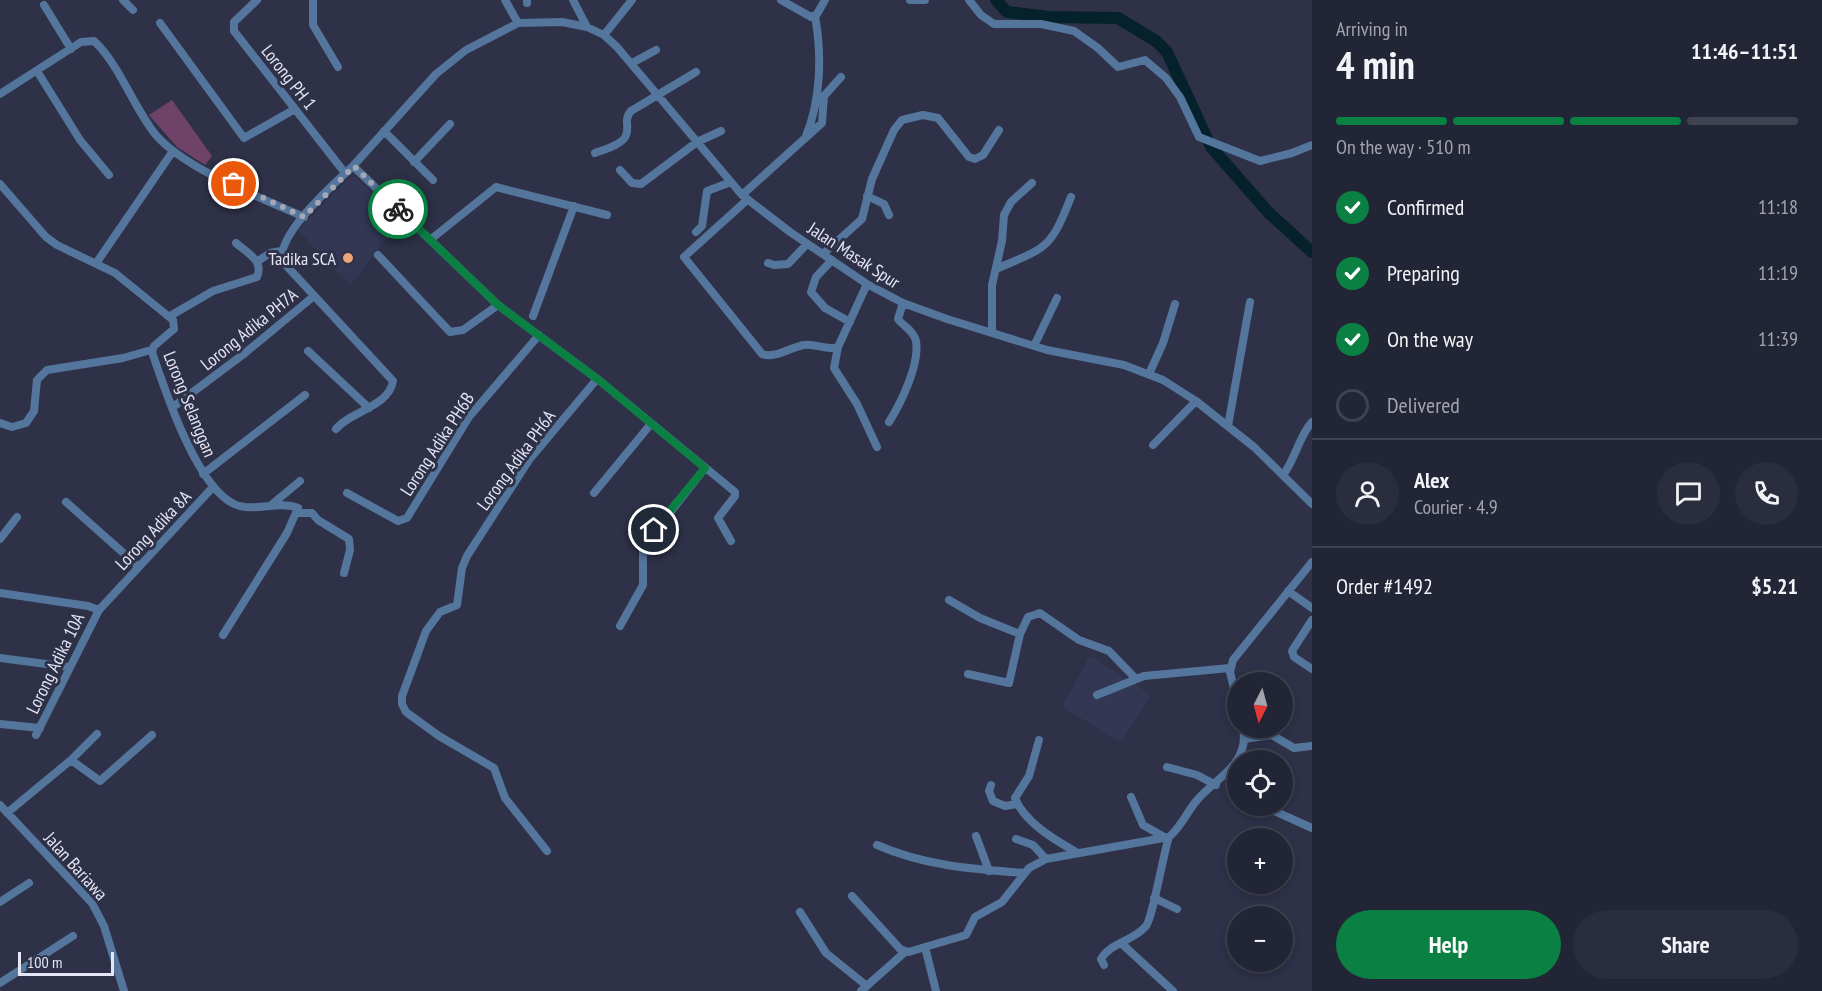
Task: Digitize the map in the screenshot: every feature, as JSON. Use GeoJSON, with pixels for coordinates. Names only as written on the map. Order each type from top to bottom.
{"type":"FeatureCollection","features":[{"type":"Feature","properties":{"kind":"street"},"geometry":{"type":"LineString","coordinates":[[123,0],[133,10]]}},
{"type":"Feature","properties":{"kind":"street","name":"Lorong PH 1"},"geometry":{"type":"LineString","coordinates":[[257,0],[234,21],[234,31],[345,173]]}},
{"type":"Feature","properties":{"kind":"street"},"geometry":{"type":"LineString","coordinates":[[313,0],[313,25],[338,66]]}},
{"type":"Feature","properties":{"kind":"street"},"geometry":{"type":"LineString","coordinates":[[336,429],[369,408],[391,388],[392,378],[283,262],[281,251],[304,217],[453,58],[518,23],[505,0]]}},
{"type":"Feature","properties":{"kind":"street"},"geometry":{"type":"LineString","coordinates":[[573,0],[587,27]]}},
{"type":"Feature","properties":{"kind":"street"},"geometry":{"type":"LineString","coordinates":[[604,35],[632,0]]}},
{"type":"Feature","properties":{"kind":"street"},"geometry":{"type":"LineString","coordinates":[[782,0],[806,16],[814,16]]}},
{"type":"Feature","properties":{"kind":"street"},"geometry":{"type":"LineString","coordinates":[[804,141],[811,125],[816,92],[819,41],[814,16],[825,0]]}},
{"type":"Feature","properties":{"kind":"street"},"geometry":{"type":"LineString","coordinates":[[909,0],[925,0]]}},
{"type":"Feature","properties":{"kind":"street"},"geometry":{"type":"LineString","coordinates":[[969,0],[981,15],[994,24],[1041,24],[1074,31],[1098,48],[1118,67],[1145,60],[1166,78],[1180,97],[1199,137],[1222,147],[1260,161],[1312,145]]}},
{"type":"Feature","properties":{"kind":"street"},"geometry":{"type":"LineString","coordinates":[[44,5],[71,49]]}},
{"type":"Feature","properties":{"kind":"street","name":"Jalan Masak Spur"},"geometry":{"type":"LineString","coordinates":[[518,23],[562,22],[587,27],[604,35],[659,94],[745,197],[807,244],[867,284],[903,303],[992,333],[1034,346],[1109,361],[1149,374],[1196,401],[1228,426],[1312,504]]}},
{"type":"Feature","properties":{"kind":"street"},"geometry":{"type":"LineString","coordinates":[[160,23],[242,136],[250,137],[295,109]]}},
{"type":"Feature","properties":{"kind":"street"},"geometry":{"type":"LineString","coordinates":[[0,94],[88,40],[97,44],[156,134],[173,151],[196,165],[304,217]]}},
{"type":"Feature","properties":{"kind":"street"},"geometry":{"type":"LineString","coordinates":[[632,63],[656,50]]}},
{"type":"Feature","properties":{"kind":"street"},"geometry":{"type":"LineString","coordinates":[[37,72],[80,140],[109,175]]}},
{"type":"Feature","properties":{"kind":"street"},"geometry":{"type":"LineString","coordinates":[[595,153],[623,140],[627,135],[628,115],[696,72]]}},
{"type":"Feature","properties":{"kind":"street"},"geometry":{"type":"LineString","coordinates":[[838,346],[828,349],[804,345],[768,356],[762,354],[684,257],[686,252],[724,223],[745,197],[822,123],[824,96],[842,77]]}},
{"type":"Feature","properties":{"kind":"street"},"geometry":{"type":"LineString","coordinates":[[823,254],[860,223],[864,215],[867,196],[894,130],[902,120],[923,115],[938,118],[969,157],[975,159],[983,155],[999,130]]}},
{"type":"Feature","properties":{"kind":"street"},"geometry":{"type":"LineString","coordinates":[[414,162],[450,124]]}},
{"type":"Feature","properties":{"kind":"street"},"geometry":{"type":"LineString","coordinates":[[384,131],[433,180]]}},
{"type":"Feature","properties":{"kind":"street"},"geometry":{"type":"LineString","coordinates":[[620,170],[632,183],[641,184],[697,142],[721,131]]}},
{"type":"Feature","properties":{"kind":"street"},"geometry":{"type":"LineString","coordinates":[[97,262],[173,151]]}},
{"type":"Feature","properties":{"kind":"street"},"geometry":{"type":"LineString","coordinates":[[354,166],[498,305],[597,379],[650,425],[735,492],[735,496],[718,518],[731,541]]}},
{"type":"Feature","properties":{"kind":"street"},"geometry":{"type":"LineString","coordinates":[[696,232],[702,226],[707,191],[731,182]]}},
{"type":"Feature","properties":{"kind":"street"},"geometry":{"type":"LineString","coordinates":[[992,333],[992,288],[1008,207],[1032,183]]}},
{"type":"Feature","properties":{"kind":"street"},"geometry":{"type":"LineString","coordinates":[[0,184],[46,237],[57,245],[97,262],[131,283],[170,316],[213,291],[257,277],[260,269],[258,261],[236,243]]}},
{"type":"Feature","properties":{"kind":"street"},"geometry":{"type":"LineString","coordinates":[[430,240],[481,196],[496,187],[607,215]]}},
{"type":"Feature","properties":{"kind":"street"},"geometry":{"type":"LineString","coordinates":[[867,196],[884,204],[889,215]]}},
{"type":"Feature","properties":{"kind":"street"},"geometry":{"type":"LineString","coordinates":[[996,269],[1029,255],[1052,240],[1071,197]]}},
{"type":"Feature","properties":{"kind":"street"},"geometry":{"type":"LineString","coordinates":[[533,316],[574,206]]}},
{"type":"Feature","properties":{"kind":"street"},"geometry":{"type":"LineString","coordinates":[[768,263],[788,264],[807,244]]}},
{"type":"Feature","properties":{"kind":"street"},"geometry":{"type":"LineString","coordinates":[[258,261],[270,253],[281,251]]}},
{"type":"Feature","properties":{"kind":"street"},"geometry":{"type":"LineString","coordinates":[[378,255],[450,332],[463,330],[498,305]]}},
{"type":"Feature","properties":{"kind":"street"},"geometry":{"type":"LineString","coordinates":[[832,260],[816,278],[811,292],[825,308],[850,322]]}},
{"type":"Feature","properties":{"kind":"street"},"geometry":{"type":"LineString","coordinates":[[867,284],[838,346],[834,368],[857,404],[877,447]]}},
{"type":"Feature","properties":{"kind":"street","name":"Lorong Adika PH7A"},"geometry":{"type":"LineString","coordinates":[[173,407],[315,296]]}},
{"type":"Feature","properties":{"kind":"street"},"geometry":{"type":"LineString","coordinates":[[1034,346],[1057,298]]}},
{"type":"Feature","properties":{"kind":"street"},"geometry":{"type":"LineString","coordinates":[[1228,426],[1250,302]]}},
{"type":"Feature","properties":{"kind":"street"},"geometry":{"type":"LineString","coordinates":[[889,422],[902,401],[916,348],[913,334],[898,319],[903,303]]}},
{"type":"Feature","properties":{"kind":"street"},"geometry":{"type":"LineString","coordinates":[[1149,374],[1163,343],[1175,304]]}},
{"type":"Feature","properties":{"kind":"street","name":"Lorong Selanggan"},"geometry":{"type":"LineString","coordinates":[[170,316],[175,323],[174,329],[152,350],[173,407],[203,474],[213,487],[235,504],[294,506],[298,508],[297,513]]}},
{"type":"Feature","properties":{"kind":"street","name":"Lorong Adika PH6B"},"geometry":{"type":"LineString","coordinates":[[347,493],[398,521],[407,519],[468,417],[539,336]]}},
{"type":"Feature","properties":{"kind":"street"},"geometry":{"type":"LineString","coordinates":[[0,423],[12,428],[26,423],[34,411],[38,380],[46,370],[123,358],[152,350]]}},
{"type":"Feature","properties":{"kind":"street"},"geometry":{"type":"LineString","coordinates":[[308,351],[369,408]]}},
{"type":"Feature","properties":{"kind":"street","name":"Lorong Adika PH6A"},"geometry":{"type":"LineString","coordinates":[[547,850],[505,798],[494,768],[439,736],[406,712],[402,704],[402,696],[426,631],[440,612],[457,605],[464,563],[529,460],[597,379]]}},
{"type":"Feature","properties":{"kind":"street"},"geometry":{"type":"LineString","coordinates":[[203,474],[305,395]]}},
{"type":"Feature","properties":{"kind":"street"},"geometry":{"type":"LineString","coordinates":[[1153,446],[1196,401]]}},
{"type":"Feature","properties":{"kind":"street"},"geometry":{"type":"LineString","coordinates":[[1283,475],[1291,465],[1304,431],[1312,422]]}},
{"type":"Feature","properties":{"kind":"street"},"geometry":{"type":"LineString","coordinates":[[594,493],[650,425]]}},
{"type":"Feature","properties":{"kind":"street"},"geometry":{"type":"LineString","coordinates":[[620,626],[643,585],[643,547],[654,530],[705,468]]}},
{"type":"Feature","properties":{"kind":"street"},"geometry":{"type":"LineString","coordinates":[[270,506],[300,481]]}},
{"type":"Feature","properties":{"kind":"street","name":"Lorong Adika 8A"},"geometry":{"type":"LineString","coordinates":[[101,607],[213,487]]}},
{"type":"Feature","properties":{"kind":"street"},"geometry":{"type":"LineString","coordinates":[[66,502],[138,566]]}},
{"type":"Feature","properties":{"kind":"street"},"geometry":{"type":"LineString","coordinates":[[223,635],[297,513],[312,513],[318,520],[349,539],[350,550],[344,573]]}},
{"type":"Feature","properties":{"kind":"street"},"geometry":{"type":"LineString","coordinates":[[0,539],[17,517]]}},
{"type":"Feature","properties":{"kind":"street"},"geometry":{"type":"LineString","coordinates":[[1231,672],[1230,668],[1237,656],[1312,562]]}},
{"type":"Feature","properties":{"kind":"street"},"geometry":{"type":"LineString","coordinates":[[1288,591],[1312,608]]}},
{"type":"Feature","properties":{"kind":"street"},"geometry":{"type":"LineString","coordinates":[[0,593],[101,607]]}},
{"type":"Feature","properties":{"kind":"street"},"geometry":{"type":"LineString","coordinates":[[949,600],[980,618],[1020,634]]}},
{"type":"Feature","properties":{"kind":"street","name":"Lorong Adika 10A"},"geometry":{"type":"LineString","coordinates":[[0,724],[38,731],[101,607]]}},
{"type":"Feature","properties":{"kind":"street"},"geometry":{"type":"LineString","coordinates":[[968,674],[1009,683],[1020,634],[1028,617],[1040,613],[1079,640],[1108,651],[1136,679]]}},
{"type":"Feature","properties":{"kind":"street"},"geometry":{"type":"LineString","coordinates":[[1312,620],[1292,651],[1294,657],[1312,669]]}},
{"type":"Feature","properties":{"kind":"street"},"geometry":{"type":"LineString","coordinates":[[0,658],[69,667]]}},
{"type":"Feature","properties":{"kind":"street"},"geometry":{"type":"LineString","coordinates":[[1097,694],[1136,679],[1168,672],[1230,668]]}},
{"type":"Feature","properties":{"kind":"street"},"geometry":{"type":"LineString","coordinates":[[7,813],[71,760],[97,734]]}},
{"type":"Feature","properties":{"kind":"street"},"geometry":{"type":"LineString","coordinates":[[71,760],[100,781],[152,735]]}},
{"type":"Feature","properties":{"kind":"street"},"geometry":{"type":"LineString","coordinates":[[1240,750],[1244,739],[1272,735],[1294,748],[1311,746]]}},
{"type":"Feature","properties":{"kind":"street"},"geometry":{"type":"LineString","coordinates":[[1039,740],[1029,776],[1016,795],[1017,804],[1046,832],[1077,852]]}},
{"type":"Feature","properties":{"kind":"street"},"geometry":{"type":"LineString","coordinates":[[1167,767],[1197,775],[1216,784]]}},
{"type":"Feature","properties":{"kind":"street"},"geometry":{"type":"LineString","coordinates":[[1104,965],[1101,960],[1103,955],[1147,925],[1168,838],[1198,798],[1227,773]]}},
{"type":"Feature","properties":{"kind":"street"},"geometry":{"type":"LineString","coordinates":[[991,785],[990,795],[997,803],[1009,807],[1017,804]]}},
{"type":"Feature","properties":{"kind":"street"},"geometry":{"type":"LineString","coordinates":[[1131,797],[1143,825],[1168,838]]}},
{"type":"Feature","properties":{"kind":"street","name":"Jalan Bariawa"},"geometry":{"type":"LineString","coordinates":[[0,805],[92,903],[104,926],[124,991]]}},
{"type":"Feature","properties":{"kind":"street"},"geometry":{"type":"LineString","coordinates":[[1285,816],[1312,828]]}},
{"type":"Feature","properties":{"kind":"street"},"geometry":{"type":"LineString","coordinates":[[976,836],[989,871]]}},
{"type":"Feature","properties":{"kind":"street"},"geometry":{"type":"LineString","coordinates":[[800,912],[826,953],[864,988],[905,952],[966,935],[975,917],[1002,902],[1025,873],[1046,860],[1077,852],[1168,838]]}},
{"type":"Feature","properties":{"kind":"street"},"geometry":{"type":"LineString","coordinates":[[1016,839],[1033,845],[1046,860]]}},
{"type":"Feature","properties":{"kind":"street"},"geometry":{"type":"LineString","coordinates":[[877,845],[925,862],[959,869],[1025,873]]}},
{"type":"Feature","properties":{"kind":"street"},"geometry":{"type":"LineString","coordinates":[[0,902],[29,883]]}},
{"type":"Feature","properties":{"kind":"street"},"geometry":{"type":"LineString","coordinates":[[852,896],[896,946],[905,952]]}},
{"type":"Feature","properties":{"kind":"street"},"geometry":{"type":"LineString","coordinates":[[1154,898],[1177,909]]}},
{"type":"Feature","properties":{"kind":"street"},"geometry":{"type":"LineString","coordinates":[[0,983],[73,936]]}},
{"type":"Feature","properties":{"kind":"street"},"geometry":{"type":"LineString","coordinates":[[1122,943],[1173,991]]}},
{"type":"Feature","properties":{"kind":"street"},"geometry":{"type":"LineString","coordinates":[[925,947],[936,991]]}},
{"type":"Feature","properties":{"kind":"shaded area"},"geometry":{"type":"Polygon","coordinates":[[[172,100],[212,156],[205,165],[177,147],[149,115],[172,100]]]}},
{"type":"Feature","properties":{"kind":"shaded area","name":"Tadika SCA"},"geometry":{"type":"Polygon","coordinates":[[[350,177],[355,177],[401,219],[350,286],[298,230],[350,177]]]}},
{"type":"Feature","properties":{"kind":"shaded area"},"geometry":{"type":"Polygon","coordinates":[[[1090,655],[1151,695],[1121,742],[1062,707],[1090,655]]]}},
{"type":"Feature","properties":{"kind":"waterway"},"geometry":{"type":"LineString","coordinates":[[996,0],[1007,12],[1049,17],[1118,18],[1156,41],[1167,52],[1211,147],[1269,213],[1312,252]]}},
{"type":"Feature","properties":{"kind":"way so far"},"geometry":{"type":"LineString","coordinates":[[234,184],[304,217],[354,166],[398,209]]}},
{"type":"Feature","properties":{"kind":"place","name":"Tadika SCA"},"geometry":{"type":"Point","coordinates":[348,258]}},
{"type":"Feature","properties":{"kind":"route"},"geometry":{"type":"LineString","coordinates":[[398,209],[498,305],[600,381],[650,425],[705,468],[654,530]]}}]}
